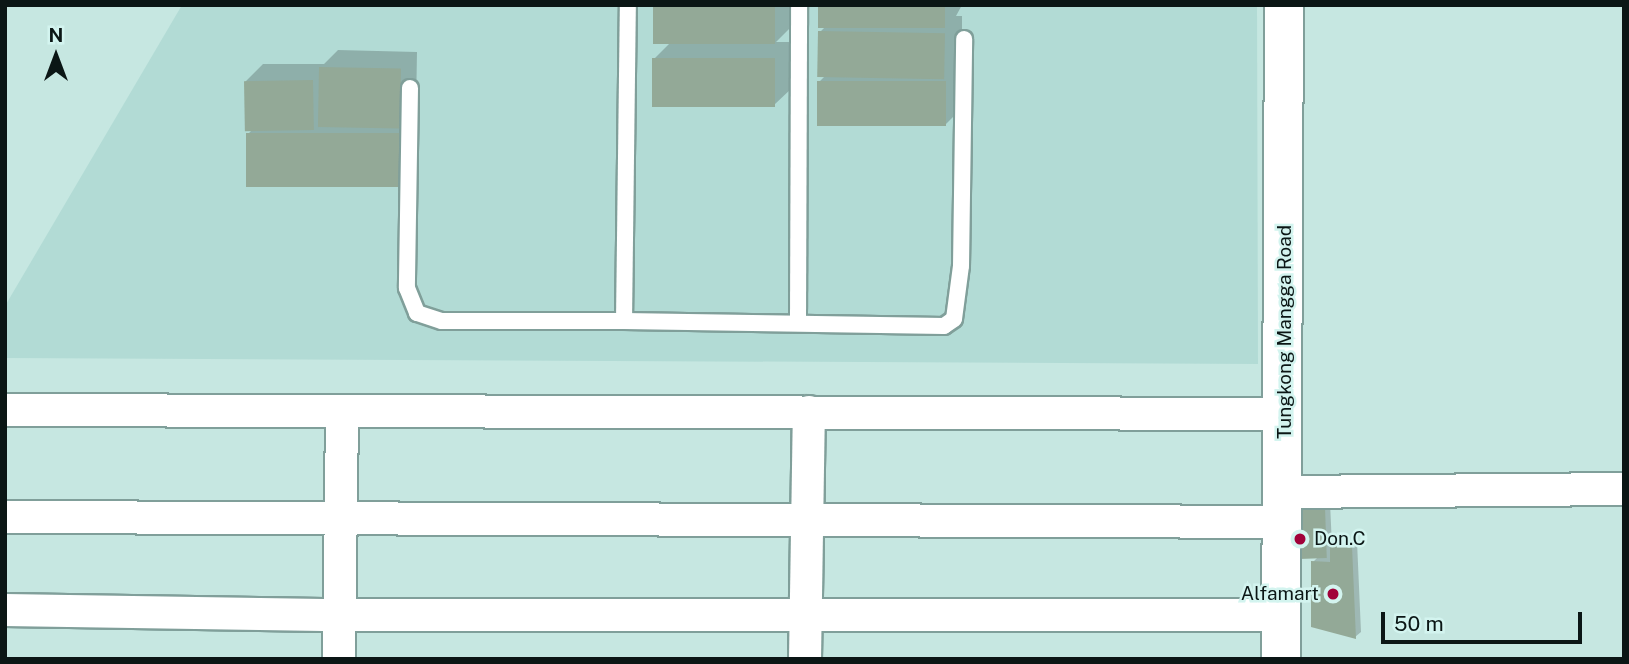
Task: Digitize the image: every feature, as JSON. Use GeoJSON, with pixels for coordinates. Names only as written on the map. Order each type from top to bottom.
{"type":"FeatureCollection","features":[{"type":"Feature","properties":{"kind":"street","name":"Tungkong Mangga Road"},"geometry":{"type":"LineString","coordinates":[[1281,659],[1285,507],[1284,5]]}},
{"type":"Feature","properties":{"kind":"street"},"geometry":{"type":"LineString","coordinates":[[5,410],[1285,414]]}},
{"type":"Feature","properties":{"kind":"street"},"geometry":{"type":"LineString","coordinates":[[339,659],[342,412]]}},
{"type":"Feature","properties":{"kind":"street"},"geometry":{"type":"LineString","coordinates":[[805,659],[809,412]]}},
{"type":"Feature","properties":{"kind":"street"},"geometry":{"type":"LineString","coordinates":[[5,517],[341,522],[808,523],[1285,507],[1624,489]]}},
{"type":"Feature","properties":{"kind":"street"},"geometry":{"type":"LineString","coordinates":[[5,610],[340,615],[1282,615]]}},
{"type":"Feature","properties":{"kind":"lane"},"geometry":{"type":"LineString","coordinates":[[624,321],[628,5]]}},
{"type":"Feature","properties":{"kind":"lane"},"geometry":{"type":"LineString","coordinates":[[798,322],[799,5]]}},
{"type":"Feature","properties":{"kind":"lane"},"geometry":{"type":"LineString","coordinates":[[410,89],[407,288],[417,313],[442,321],[798,322],[944,326],[954,319],[961,266],[964,39]]}},
{"type":"Feature","properties":{"kind":"shaded area"},"geometry":{"type":"Polygon","coordinates":[[[182,5],[1257,5],[1258,364],[5,358],[5,306],[182,5]]]}},
{"type":"Feature","properties":{"kind":"building"},"geometry":{"type":"Polygon","coordinates":[[[653,5],[775,5],[775,44],[653,44],[653,5]]]}},
{"type":"Feature","properties":{"kind":"building"},"geometry":{"type":"Polygon","coordinates":[[[818,5],[945,5],[945,28],[818,28],[818,5]]]}},
{"type":"Feature","properties":{"kind":"building"},"geometry":{"type":"Polygon","coordinates":[[[818,31],[945,33],[944,79],[817,77],[818,31]]]}},
{"type":"Feature","properties":{"kind":"building"},"geometry":{"type":"Polygon","coordinates":[[[652,58],[775,58],[775,107],[652,107],[652,58]]]}},
{"type":"Feature","properties":{"kind":"building"},"geometry":{"type":"Polygon","coordinates":[[[319,67],[401,68],[400,128],[318,127],[319,67]]]}},
{"type":"Feature","properties":{"kind":"building"},"geometry":{"type":"Polygon","coordinates":[[[313,80],[314,130],[245,131],[244,81],[313,80]]]}},
{"type":"Feature","properties":{"kind":"building"},"geometry":{"type":"Polygon","coordinates":[[[817,81],[946,81],[946,126],[817,126],[817,81]]]}},
{"type":"Feature","properties":{"kind":"building"},"geometry":{"type":"Polygon","coordinates":[[[246,133],[399,133],[399,187],[246,187],[246,133]]]}},
{"type":"Feature","properties":{"kind":"building"},"geometry":{"type":"Polygon","coordinates":[[[1325,507],[1327,558],[1292,559],[1290,508],[1325,507]]]}},
{"type":"Feature","properties":{"kind":"building","name":"Alfamart"},"geometry":{"type":"Polygon","coordinates":[[[1330,546],[1352,546],[1356,639],[1311,627],[1311,561],[1330,562],[1330,546]]]}},
{"type":"Feature","properties":{"kind":"place","name":"Don.C"},"geometry":{"type":"Point","coordinates":[1300,539]}},
{"type":"Feature","properties":{"kind":"place","name":"Alfamart"},"geometry":{"type":"Point","coordinates":[1333,594]}}]}
